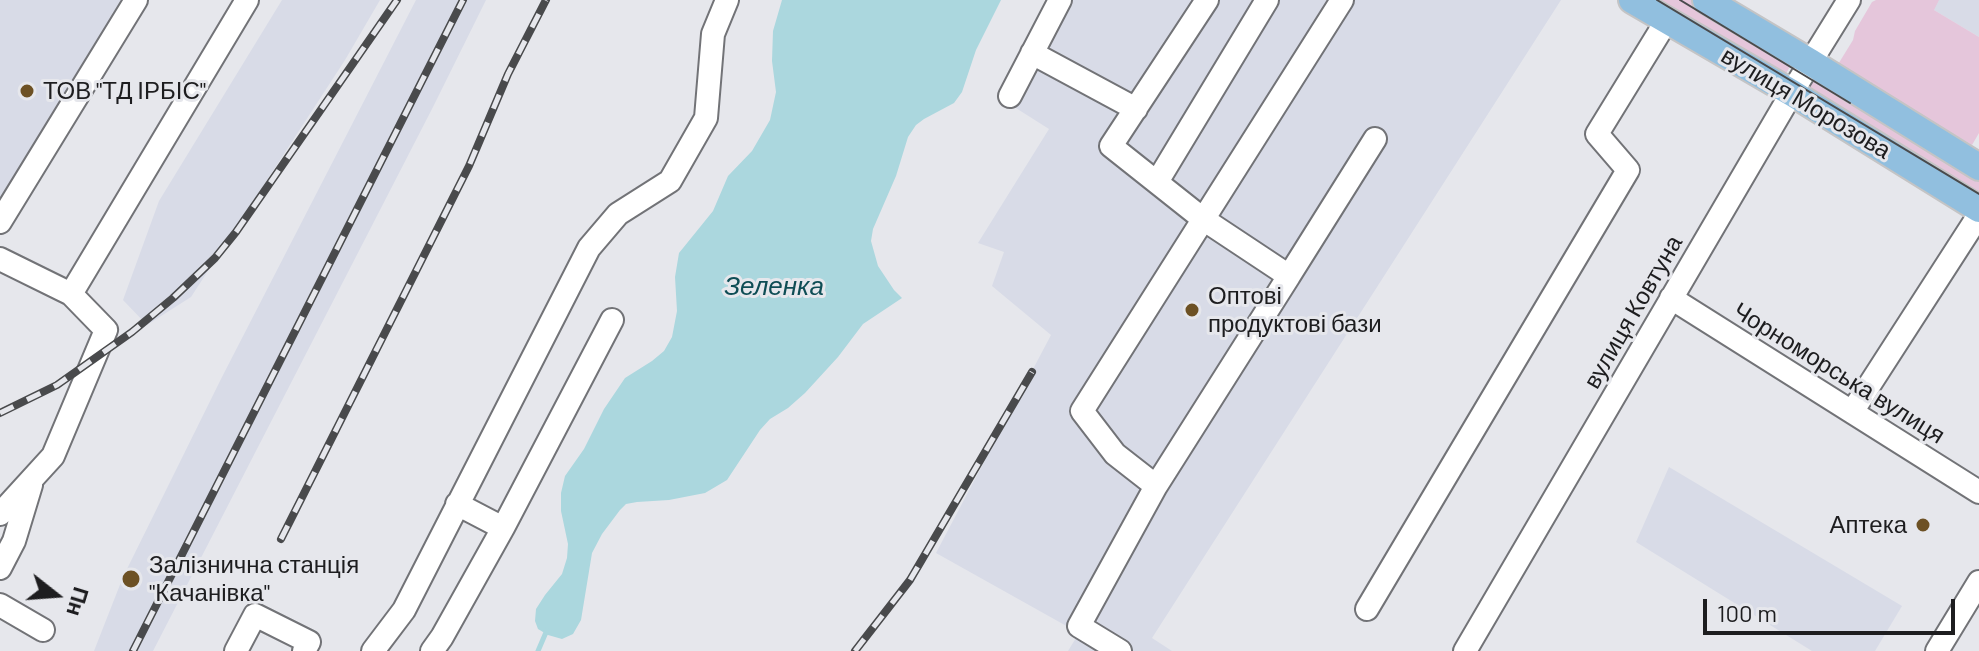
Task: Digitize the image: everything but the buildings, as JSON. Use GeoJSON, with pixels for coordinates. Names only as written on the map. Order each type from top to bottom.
{"type":"FeatureCollection","features":[{"type":"Feature","properties":{"kind":"main road","name":"вулиця Морозова"},"geometry":{"type":"LineString","coordinates":[[1632,0],[1792,93],[1979,209]]}},
{"type":"Feature","properties":{"kind":"main road","name":"вулиця Морозова"},"geometry":{"type":"LineString","coordinates":[[1706,0],[1979,167]]}},
{"type":"Feature","properties":{"kind":"street"},"geometry":{"type":"LineString","coordinates":[[0,222],[136,0]]}},
{"type":"Feature","properties":{"kind":"street"},"geometry":{"type":"LineString","coordinates":[[71,294],[247,0]]}},
{"type":"Feature","properties":{"kind":"street"},"geometry":{"type":"LineString","coordinates":[[373,651],[404,610],[589,248],[618,214],[670,181],[706,118],[713,34],[727,0]]}},
{"type":"Feature","properties":{"kind":"street"},"geometry":{"type":"LineString","coordinates":[[1010,96],[1060,0]]}},
{"type":"Feature","properties":{"kind":"street"},"geometry":{"type":"LineString","coordinates":[[1207,0],[1111,146],[1203,219],[1289,276]]}},
{"type":"Feature","properties":{"kind":"street"},"geometry":{"type":"LineString","coordinates":[[1157,182],[1267,0]]}},
{"type":"Feature","properties":{"kind":"street"},"geometry":{"type":"LineString","coordinates":[[1156,486],[1115,454],[1082,411],[1342,0]]}},
{"type":"Feature","properties":{"kind":"street","name":"вулиця Ковтуна"},"geometry":{"type":"LineString","coordinates":[[1465,651],[1849,0]]}},
{"type":"Feature","properties":{"kind":"street"},"geometry":{"type":"LineString","coordinates":[[1367,609],[1628,170],[1597,134],[1667,20]]}},
{"type":"Feature","properties":{"kind":"street"},"geometry":{"type":"LineString","coordinates":[[1032,53],[1136,109]]}},
{"type":"Feature","properties":{"kind":"street"},"geometry":{"type":"LineString","coordinates":[[1111,649],[1079,626],[1156,486],[1375,139]]}},
{"type":"Feature","properties":{"kind":"street"},"geometry":{"type":"LineString","coordinates":[[1852,412],[1979,215]]}},
{"type":"Feature","properties":{"kind":"street"},"geometry":{"type":"LineString","coordinates":[[0,259],[71,294],[106,330],[53,456],[0,514]]}},
{"type":"Feature","properties":{"kind":"street","name":"Чорноморська вулиця"},"geometry":{"type":"LineString","coordinates":[[1671,298],[1979,492]]}},
{"type":"Feature","properties":{"kind":"street"},"geometry":{"type":"LineString","coordinates":[[432,651],[503,528],[612,320]]}},
{"type":"Feature","properties":{"kind":"street"},"geometry":{"type":"LineString","coordinates":[[0,568],[14,541],[34,476]]}},
{"type":"Feature","properties":{"kind":"street"},"geometry":{"type":"LineString","coordinates":[[457,504],[503,528]]}},
{"type":"Feature","properties":{"kind":"street"},"geometry":{"type":"LineString","coordinates":[[1937,651],[1971,614],[1979,582]]}},
{"type":"Feature","properties":{"kind":"street"},"geometry":{"type":"LineString","coordinates":[[0,605],[43,630]]}},
{"type":"Feature","properties":{"kind":"street"},"geometry":{"type":"LineString","coordinates":[[236,651],[255,615],[309,642],[304,651]]}},
{"type":"Feature","properties":{"kind":"shaded area","name":"ТОВ \"ТД ІРБІС\""},"geometry":{"type":"Polygon","coordinates":[[[0,0],[121,0],[0,230],[0,0]]]}},
{"type":"Feature","properties":{"kind":"shaded area"},"geometry":{"type":"Polygon","coordinates":[[[282,0],[380,0],[345,60],[191,297],[147,325],[123,300],[159,201],[282,0]]]}},
{"type":"Feature","properties":{"kind":"shaded area"},"geometry":{"type":"Polygon","coordinates":[[[416,0],[486,0],[153,651],[94,651],[123,577],[416,0]]]}},
{"type":"Feature","properties":{"kind":"shaded area","name":"Оптові продуктові бази"},"geometry":{"type":"Polygon","coordinates":[[[1053,0],[1561,0],[1152,638],[1172,651],[1068,651],[1079,633],[936,553],[1051,335],[992,286],[1004,252],[978,243],[1049,129],[1000,98],[1053,0]]]}},
{"type":"Feature","properties":{"kind":"shaded area"},"geometry":{"type":"Polygon","coordinates":[[[1646,0],[1692,0],[1794,59],[1782,81],[1646,0]]]}},
{"type":"Feature","properties":{"kind":"shaded area"},"geometry":{"type":"Polygon","coordinates":[[[1917,0],[1979,0],[1979,37],[1917,0]]]}},
{"type":"Feature","properties":{"kind":"shaded area"},"geometry":{"type":"Polygon","coordinates":[[[1939,0],[1934,10],[1979,37],[1979,133],[1972,145],[1837,66],[1872,2],[1939,0]]]}},
{"type":"Feature","properties":{"kind":"shaded area"},"geometry":{"type":"Polygon","coordinates":[[[1811,68],[1979,172],[1979,203],[1798,91],[1811,68]]]}},
{"type":"Feature","properties":{"kind":"shaded area"},"geometry":{"type":"Polygon","coordinates":[[[1669,467],[1902,606],[1875,651],[1812,651],[1636,542],[1669,467]]]}},
{"type":"Feature","properties":{"kind":"water","name":"Зеленка"},"geometry":{"type":"Polygon","coordinates":[[[782,0],[1001,0],[976,50],[962,92],[954,103],[916,125],[908,137],[896,176],[873,229],[871,241],[878,266],[902,298],[863,324],[805,393],[770,419],[727,480],[705,493],[626,504],[602,534],[592,553],[581,620],[573,634],[562,639],[548,635],[538,629],[536,609],[562,574],[567,558],[568,544],[561,511],[565,476],[625,378],[664,351],[672,337],[677,311],[675,277],[679,253],[713,211],[728,176],[752,151],[770,120],[776,92],[772,61],[773,31],[782,0]]]}},
{"type":"Feature","properties":{"kind":"waterway"},"geometry":{"type":"LineString","coordinates":[[538,651],[547,630]]}},
{"type":"Feature","properties":{"kind":"tram line"},"geometry":{"type":"LineString","coordinates":[[1657,0],[1979,194]]}},
{"type":"Feature","properties":{"kind":"tram line"},"geometry":{"type":"LineString","coordinates":[[1680,0],[1850,103]]}},
{"type":"Feature","properties":{"kind":"railway"},"geometry":{"type":"LineString","coordinates":[[0,413],[57,385],[132,332],[215,258],[397,0]]}},
{"type":"Feature","properties":{"kind":"railway"},"geometry":{"type":"LineString","coordinates":[[133,651],[463,0]]}},
{"type":"Feature","properties":{"kind":"railway"},"geometry":{"type":"LineString","coordinates":[[281,539],[469,166],[508,74],[546,0]]}},
{"type":"Feature","properties":{"kind":"railway"},"geometry":{"type":"LineString","coordinates":[[855,651],[910,580],[1032,372]]}},
{"type":"Feature","properties":{"kind":"place","name":"ТОВ \"ТД ІРБІС\""},"geometry":{"type":"Point","coordinates":[27,91]}},
{"type":"Feature","properties":{"kind":"place","name":"Оптові продуктові бази"},"geometry":{"type":"Point","coordinates":[1192,310]}},
{"type":"Feature","properties":{"kind":"place","name":"Аптека"},"geometry":{"type":"Point","coordinates":[1923,525]}},
{"type":"Feature","properties":{"kind":"place","name":"Залізнична станція \"Качанівка\""},"geometry":{"type":"Point","coordinates":[131,579]}}]}
